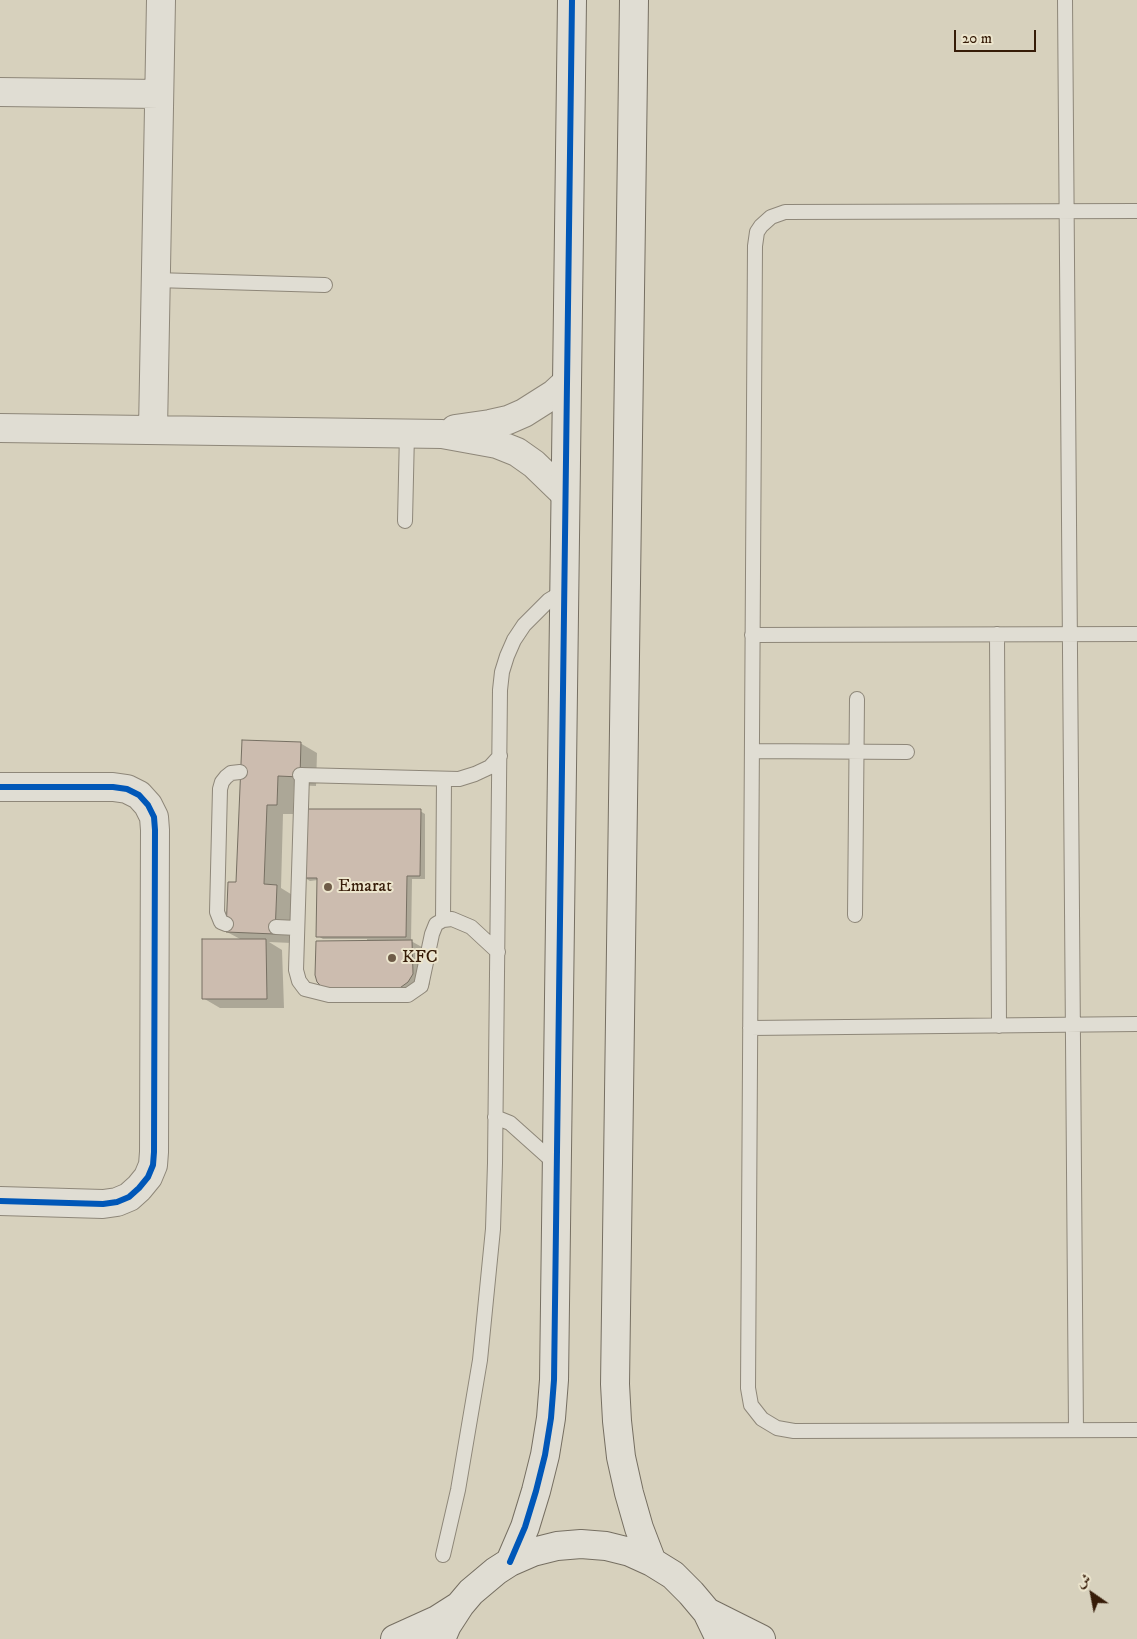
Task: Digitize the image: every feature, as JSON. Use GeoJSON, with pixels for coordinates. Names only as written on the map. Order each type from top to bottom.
{"type":"FeatureCollection","features":[{"type":"Feature","properties":{"kind":"street"},"geometry":{"type":"LineString","coordinates":[[152,430],[161,0]]}},
{"type":"Feature","properties":{"kind":"street"},"geometry":{"type":"LineString","coordinates":[[510,1562],[525,1528],[545,1455],[551,1418],[554,1380],[572,0]]}},
{"type":"Feature","properties":{"kind":"street"},"geometry":{"type":"LineString","coordinates":[[634,0],[615,1384],[618,1430],[629,1493],[652,1562]]}},
{"type":"Feature","properties":{"kind":"street"},"geometry":{"type":"LineString","coordinates":[[0,92],[159,94]]}},
{"type":"Feature","properties":{"kind":"street"},"geometry":{"type":"LineString","coordinates":[[442,434],[457,428],[490,424],[524,414],[554,394],[567,382]]}},
{"type":"Feature","properties":{"kind":"street"},"geometry":{"type":"LineString","coordinates":[[0,428],[442,434],[497,444],[517,452],[534,464],[565,494]]}},
{"type":"Feature","properties":{"kind":"street"},"geometry":{"type":"LineString","coordinates":[[0,787],[113,787],[126,789],[139,795],[148,805],[154,817],[155,830],[154,1152],[150,1171],[140,1188],[129,1197],[117,1202],[103,1204],[0,1201]]}},
{"type":"Feature","properties":{"kind":"street"},"geometry":{"type":"LineString","coordinates":[[395,1639],[438,1620],[460,1605],[483,1581],[510,1562],[533,1552],[581,1544],[606,1546],[630,1552],[652,1562],[673,1575],[706,1612],[720,1639]]}},
{"type":"Feature","properties":{"kind":"street"},"geometry":{"type":"LineString","coordinates":[[442,1639],[460,1605]]}},
{"type":"Feature","properties":{"kind":"street"},"geometry":{"type":"LineString","coordinates":[[706,1612],[761,1639]]}},
{"type":"Feature","properties":{"kind":"lane"},"geometry":{"type":"LineString","coordinates":[[1065,0],[1076,1430]]}},
{"type":"Feature","properties":{"kind":"lane"},"geometry":{"type":"LineString","coordinates":[[1137,211],[785,212],[771,216],[761,226],[755,239],[748,1388],[751,1405],[756,1413],[769,1425],[794,1431],[1137,1430]]}},
{"type":"Feature","properties":{"kind":"lane"},"geometry":{"type":"LineString","coordinates":[[156,280],[325,285]]}},
{"type":"Feature","properties":{"kind":"lane"},"geometry":{"type":"LineString","coordinates":[[405,521],[407,434]]}},
{"type":"Feature","properties":{"kind":"lane"},"geometry":{"type":"LineString","coordinates":[[443,1554],[458,1490],[480,1360],[492,1228],[496,1117],[500,690],[502,672],[514,640],[524,624],[549,600],[564,590]]}},
{"type":"Feature","properties":{"kind":"lane"},"geometry":{"type":"LineString","coordinates":[[997,634],[999,1026]]}},
{"type":"Feature","properties":{"kind":"lane"},"geometry":{"type":"LineString","coordinates":[[752,635],[1137,634]]}},
{"type":"Feature","properties":{"kind":"lane"},"geometry":{"type":"LineString","coordinates":[[855,915],[857,699]]}},
{"type":"Feature","properties":{"kind":"lane"},"geometry":{"type":"LineString","coordinates":[[752,751],[907,752]]}},
{"type":"Feature","properties":{"kind":"lane"},"geometry":{"type":"LineString","coordinates":[[498,952],[471,927],[452,919],[443,920],[436,924],[432,934],[422,986],[408,995],[329,995],[305,989],[299,981],[296,970],[301,775],[459,780],[490,766],[500,756]]}},
{"type":"Feature","properties":{"kind":"lane"},"geometry":{"type":"LineString","coordinates":[[226,924],[221,922],[217,912],[220,789],[226,777],[231,773],[240,772]]}},
{"type":"Feature","properties":{"kind":"lane"},"geometry":{"type":"LineString","coordinates":[[443,920],[444,779]]}},
{"type":"Feature","properties":{"kind":"lane"},"geometry":{"type":"LineString","coordinates":[[276,927],[297,928]]}},
{"type":"Feature","properties":{"kind":"lane"},"geometry":{"type":"LineString","coordinates":[[750,1028],[1137,1024]]}},
{"type":"Feature","properties":{"kind":"lane"},"geometry":{"type":"LineString","coordinates":[[496,1117],[510,1123],[557,1165]]}},
{"type":"Feature","properties":{"kind":"building"},"geometry":{"type":"Polygon","coordinates":[[[242,740],[301,742],[300,777],[278,776],[277,805],[267,805],[264,884],[277,885],[275,934],[226,932],[228,882],[236,882],[242,740]]]}},
{"type":"Feature","properties":{"kind":"building"},"geometry":{"type":"Polygon","coordinates":[[[304,809],[421,809],[420,876],[407,876],[406,937],[316,937],[317,878],[304,878],[304,809]]]}},
{"type":"Feature","properties":{"kind":"building"},"geometry":{"type":"Polygon","coordinates":[[[202,939],[266,939],[267,999],[202,999],[202,939]]]}},
{"type":"Feature","properties":{"kind":"building"},"geometry":{"type":"Polygon","coordinates":[[[412,940],[413,974],[408,982],[397,990],[331,990],[323,988],[317,982],[315,975],[316,941],[412,940]]]}},
{"type":"Feature","properties":{"kind":"cycle path"},"geometry":{"type":"LineString","coordinates":[[510,1562],[525,1527],[545,1455],[551,1418],[554,1380],[572,0]]}},
{"type":"Feature","properties":{"kind":"cycle path"},"geometry":{"type":"LineString","coordinates":[[0,787],[113,787],[127,789],[139,795],[148,805],[154,817],[155,830],[154,1152],[153,1165],[148,1177],[129,1197],[117,1202],[103,1204],[0,1201]]}},
{"type":"Feature","properties":{"kind":"place","name":"Emarat"},"geometry":{"type":"Point","coordinates":[328,887]}},
{"type":"Feature","properties":{"kind":"place","name":"KFC"},"geometry":{"type":"Point","coordinates":[392,958]}}]}
